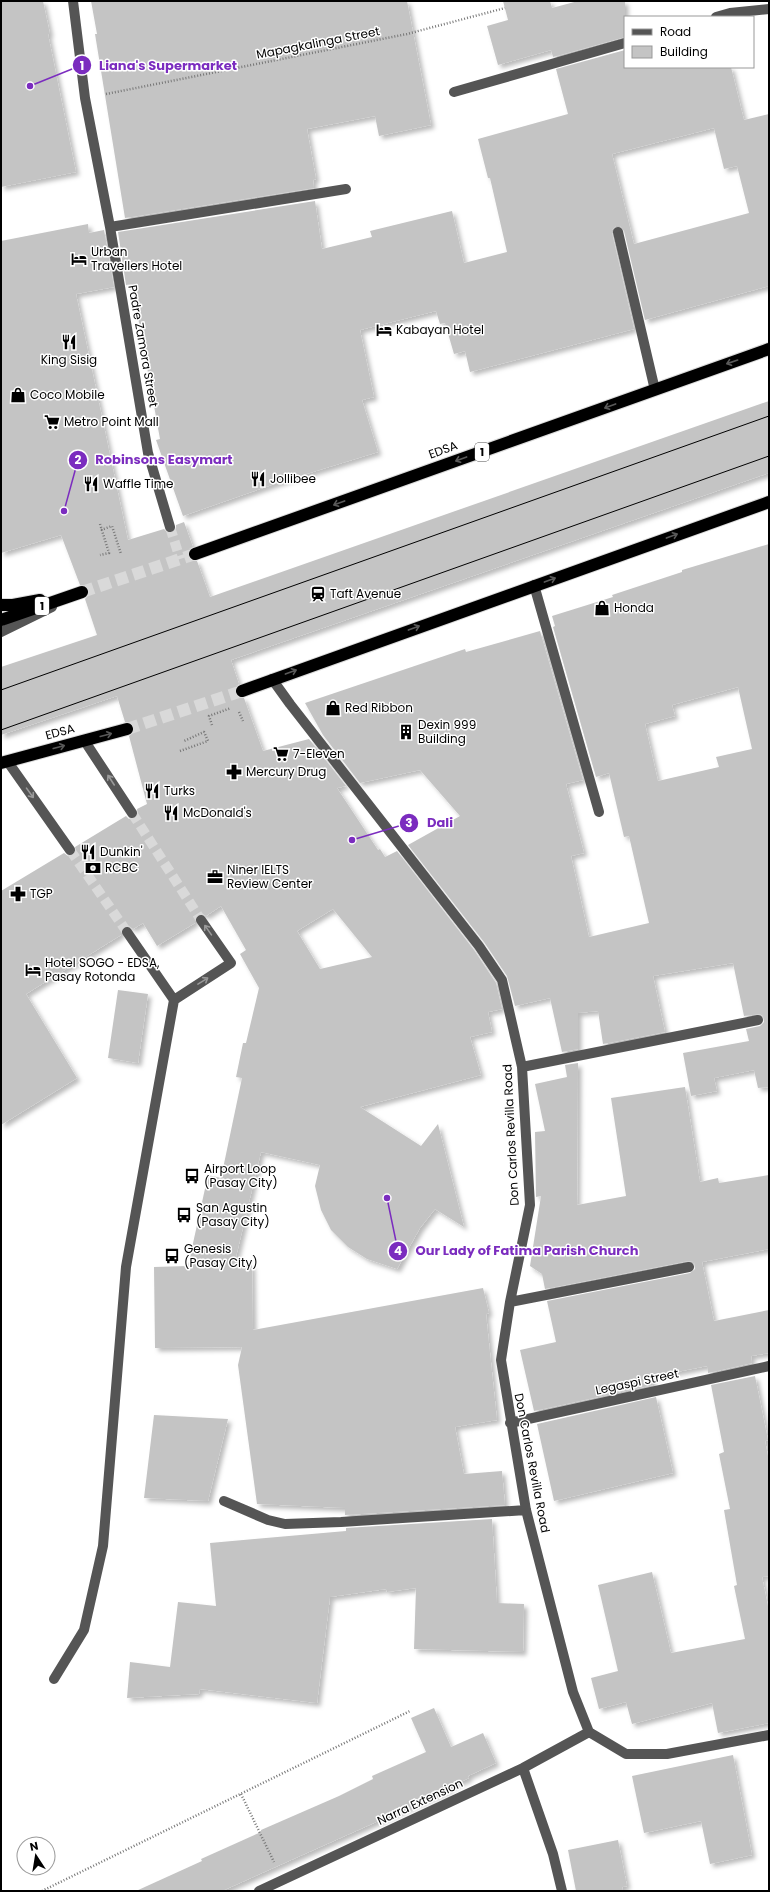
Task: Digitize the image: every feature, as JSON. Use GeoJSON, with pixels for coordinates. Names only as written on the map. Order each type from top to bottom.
{"type":"FeatureCollection","features":[{"type":"Feature","properties":{"kind":"highway","name":"EDSA"},"geometry":{"type":"LineString","coordinates":[[195,554],[769,349]]}},
{"type":"Feature","properties":{"kind":"highway"},"geometry":{"type":"LineString","coordinates":[[242,690],[769,502]]}},
{"type":"Feature","properties":{"kind":"highway"},"geometry":{"type":"LineString","coordinates":[[1,605],[13,605],[82,592]]}},
{"type":"Feature","properties":{"kind":"highway","name":"1"},"geometry":{"type":"LineString","coordinates":[[1,620],[82,592]]}},
{"type":"Feature","properties":{"kind":"highway","name":"EDSA"},"geometry":{"type":"LineString","coordinates":[[4,762],[127,729]]}},
{"type":"Feature","properties":{"kind":"street","name":"Padre Zamora Street"},"geometry":{"type":"LineString","coordinates":[[73,1],[85,98],[110,227],[148,453],[170,527]]}},
{"type":"Feature","properties":{"kind":"street"},"geometry":{"type":"LineString","coordinates":[[720,16],[730,13],[769,9]]}},
{"type":"Feature","properties":{"kind":"street"},"geometry":{"type":"LineString","coordinates":[[454,92],[624,43]]}},
{"type":"Feature","properties":{"kind":"street"},"geometry":{"type":"LineString","coordinates":[[110,227],[346,189]]}},
{"type":"Feature","properties":{"kind":"street"},"geometry":{"type":"LineString","coordinates":[[618,232],[655,390]]}},
{"type":"Feature","properties":{"kind":"street"},"geometry":{"type":"LineString","coordinates":[[534,585],[599,812]]}},
{"type":"Feature","properties":{"kind":"street"},"geometry":{"type":"LineString","coordinates":[[1,632],[82,592]]}},
{"type":"Feature","properties":{"kind":"street","name":"Don Carlos Revilla Road"},"geometry":{"type":"LineString","coordinates":[[272,679],[478,946],[502,980],[522,1068],[530,1205],[510,1302],[501,1360],[510,1423],[526,1510],[573,1692],[589,1732]]}},
{"type":"Feature","properties":{"kind":"street"},"geometry":{"type":"LineString","coordinates":[[84,740],[132,813]]}},
{"type":"Feature","properties":{"kind":"street"},"geometry":{"type":"LineString","coordinates":[[4,762],[70,850]]}},
{"type":"Feature","properties":{"kind":"street"},"geometry":{"type":"LineString","coordinates":[[174,1000],[231,963],[201,920]]}},
{"type":"Feature","properties":{"kind":"street"},"geometry":{"type":"LineString","coordinates":[[54,1678],[84,1630],[103,1546],[126,1267],[174,1000],[127,932]]}},
{"type":"Feature","properties":{"kind":"street"},"geometry":{"type":"LineString","coordinates":[[522,1068],[758,1020]]}},
{"type":"Feature","properties":{"kind":"street"},"geometry":{"type":"LineString","coordinates":[[510,1302],[689,1267]]}},
{"type":"Feature","properties":{"kind":"street","name":"Legaspi Street"},"geometry":{"type":"LineString","coordinates":[[510,1423],[769,1366]]}},
{"type":"Feature","properties":{"kind":"street"},"geometry":{"type":"LineString","coordinates":[[224,1501],[276,1523],[285,1524],[341,1522],[526,1510]]}},
{"type":"Feature","properties":{"kind":"street"},"geometry":{"type":"LineString","coordinates":[[589,1732],[626,1754],[667,1754],[769,1735]]}},
{"type":"Feature","properties":{"kind":"street","name":"Narra Extension"},"geometry":{"type":"LineString","coordinates":[[260,1891],[523,1768],[589,1732]]}},
{"type":"Feature","properties":{"kind":"street"},"geometry":{"type":"LineString","coordinates":[[523,1768],[553,1854],[562,1891]]}},
{"type":"Feature","properties":{"kind":"path","name":"Mapagkalinga Street"},"geometry":{"type":"LineString","coordinates":[[85,98],[407,34],[504,8]]}},
{"type":"Feature","properties":{"kind":"path"},"geometry":{"type":"LineString","coordinates":[[100,524],[103,529],[108,553],[100,556]]}},
{"type":"Feature","properties":{"kind":"path"},"geometry":{"type":"LineString","coordinates":[[103,529],[112,526],[121,554]]}},
{"type":"Feature","properties":{"kind":"path"},"geometry":{"type":"LineString","coordinates":[[212,726],[209,716],[237,706]]}},
{"type":"Feature","properties":{"kind":"path"},"geometry":{"type":"LineString","coordinates":[[182,750],[208,741],[204,732],[184,741]]}},
{"type":"Feature","properties":{"kind":"path"},"geometry":{"type":"LineString","coordinates":[[42,1891],[410,1712]]}},
{"type":"Feature","properties":{"kind":"path"},"geometry":{"type":"LineString","coordinates":[[241,1794],[283,1880]]}},
{"type":"Feature","properties":{"kind":"building"},"geometry":{"type":"Polygon","coordinates":[[[1,1],[43,1],[50,34],[48,34],[76,172],[1,187],[1,1]]]}},
{"type":"Feature","properties":{"kind":"building"},"geometry":{"type":"Polygon","coordinates":[[[91,1],[407,1],[431,125],[379,136],[375,116],[307,129],[316,179],[313,180],[314,188],[125,218],[91,1]]]}},
{"type":"Feature","properties":{"kind":"building"},"geometry":{"type":"Polygon","coordinates":[[[503,1],[550,1],[552,8],[578,1],[625,1],[624,37],[553,57],[551,50],[498,65],[487,26],[508,20],[503,1]]]}},
{"type":"Feature","properties":{"kind":"building"},"geometry":{"type":"Polygon","coordinates":[[[624,50],[624,68],[731,68],[744,120],[769,114],[769,286],[645,320],[624,231],[620,226],[616,226],[612,230],[612,233],[634,329],[470,372],[465,351],[454,354],[445,323],[440,324],[436,311],[360,330],[374,397],[362,400],[378,452],[277,483],[183,516],[156,440],[160,439],[132,284],[126,285],[118,232],[315,201],[322,249],[372,237],[370,231],[452,211],[464,263],[507,252],[490,178],[488,178],[478,139],[568,114],[556,69],[624,50]],[[714,128],[612,154],[634,244],[749,213],[737,166],[724,169],[714,128]]]}},
{"type":"Feature","properties":{"kind":"building"},"geometry":{"type":"Polygon","coordinates":[[[88,224],[89,233],[104,230],[114,287],[76,294],[128,540],[164,529],[168,533],[172,533],[176,529],[176,525],[184,522],[193,547],[189,549],[188,556],[190,560],[197,561],[210,597],[769,401],[769,473],[231,660],[239,684],[236,686],[235,693],[237,697],[244,698],[263,751],[309,739],[346,786],[337,788],[378,850],[380,849],[385,857],[397,851],[474,950],[496,983],[502,1009],[488,1012],[492,1032],[470,1037],[481,1075],[360,1107],[421,1146],[438,1124],[464,1227],[435,1209],[420,1228],[397,1269],[367,1259],[348,1247],[331,1230],[321,1210],[315,1186],[320,1165],[261,1152],[234,1265],[252,1265],[253,1330],[483,1288],[489,1313],[486,1314],[497,1420],[455,1427],[464,1474],[502,1471],[505,1505],[345,1515],[345,1508],[257,1504],[238,1365],[242,1347],[155,1348],[154,1267],[188,1266],[208,1175],[221,1178],[242,1078],[236,1077],[243,1043],[246,1043],[259,988],[240,954],[246,950],[221,906],[206,916],[203,914],[198,914],[195,918],[195,923],[157,946],[143,923],[133,929],[129,926],[124,926],[121,930],[121,935],[26,994],[77,1078],[1,1125],[1,891],[64,853],[68,856],[73,856],[76,852],[75,847],[126,816],[129,819],[135,819],[138,816],[137,809],[147,804],[129,736],[134,731],[134,727],[129,722],[125,722],[117,696],[1,735],[1,667],[97,635],[85,599],[89,594],[89,589],[84,585],[80,585],[61,535],[1,553],[1,241],[88,224]],[[333,909],[297,931],[320,969],[372,957],[333,909]]]}},
{"type":"Feature","properties":{"kind":"building"},"geometry":{"type":"Polygon","coordinates":[[[769,544],[769,1087],[758,1088],[754,1070],[714,1078],[717,1091],[691,1096],[683,1053],[749,1041],[746,1029],[760,1026],[764,1022],[763,1016],[760,1014],[744,1016],[733,963],[653,976],[665,1032],[603,1044],[598,1011],[578,1013],[578,1049],[562,1052],[550,998],[515,1006],[507,976],[484,942],[408,845],[460,816],[420,770],[360,783],[323,735],[305,703],[465,649],[466,652],[540,631],[583,780],[566,784],[584,853],[571,856],[589,937],[649,923],[629,836],[624,837],[609,773],[596,777],[553,627],[555,626],[552,616],[613,597],[612,595],[682,572],[682,570],[769,544]],[[738,687],[672,705],[675,716],[645,724],[658,781],[719,767],[716,757],[752,749],[738,687]]]}},
{"type":"Feature","properties":{"kind":"building"},"geometry":{"type":"Polygon","coordinates":[[[118,990],[148,994],[138,1063],[108,1058],[118,990]]]}},
{"type":"Feature","properties":{"kind":"building"},"geometry":{"type":"Polygon","coordinates":[[[578,1063],[577,1205],[626,1196],[611,1098],[685,1087],[700,1182],[718,1178],[719,1183],[769,1175],[769,1249],[702,1262],[714,1321],[769,1310],[769,1353],[751,1356],[752,1363],[708,1373],[707,1366],[651,1377],[653,1385],[534,1411],[520,1350],[556,1342],[547,1301],[690,1273],[695,1269],[694,1262],[688,1261],[545,1289],[542,1274],[530,1266],[541,1196],[536,1197],[535,1132],[545,1131],[535,1084],[567,1077],[565,1065],[578,1063]]]}},
{"type":"Feature","properties":{"kind":"building"},"geometry":{"type":"Polygon","coordinates":[[[755,1376],[768,1440],[765,1441],[769,1461],[769,1576],[762,1577],[769,1611],[769,1723],[718,1733],[712,1703],[632,1724],[626,1702],[599,1709],[591,1678],[618,1671],[598,1585],[652,1572],[671,1653],[745,1639],[734,1586],[737,1585],[724,1510],[730,1509],[719,1454],[724,1452],[711,1385],[755,1376]]]}},
{"type":"Feature","properties":{"kind":"building"},"geometry":{"type":"Polygon","coordinates":[[[656,1397],[673,1473],[554,1501],[537,1424],[656,1397]]]}},
{"type":"Feature","properties":{"kind":"building"},"geometry":{"type":"Polygon","coordinates":[[[154,1415],[228,1419],[208,1501],[144,1498],[154,1415]]]}},
{"type":"Feature","properties":{"kind":"building"},"geometry":{"type":"Polygon","coordinates":[[[492,1519],[497,1603],[524,1604],[523,1652],[414,1649],[416,1588],[387,1592],[386,1589],[330,1597],[317,1703],[200,1689],[199,1694],[127,1698],[130,1662],[170,1667],[178,1602],[216,1606],[210,1543],[346,1531],[346,1528],[492,1519]]]}},
{"type":"Feature","properties":{"kind":"building"},"geometry":{"type":"Polygon","coordinates":[[[434,1708],[451,1747],[483,1733],[496,1763],[468,1776],[469,1778],[449,1787],[450,1789],[222,1891],[136,1891],[202,1861],[201,1859],[261,1832],[261,1830],[339,1796],[373,1779],[372,1776],[426,1752],[411,1718],[434,1708]]]}},
{"type":"Feature","properties":{"kind":"building"},"geometry":{"type":"Polygon","coordinates":[[[733,1755],[752,1855],[710,1864],[701,1821],[644,1833],[632,1776],[733,1755]]]}},
{"type":"Feature","properties":{"kind":"building"},"geometry":{"type":"Polygon","coordinates":[[[618,1840],[627,1886],[622,1887],[623,1891],[576,1891],[568,1850],[618,1840]]]}},
{"type":"Feature","properties":{"kind":"tunnel"},"geometry":{"type":"LineString","coordinates":[[170,527],[180,559]]}},
{"type":"Feature","properties":{"kind":"tunnel"},"geometry":{"type":"LineString","coordinates":[[82,592],[195,554]]}},
{"type":"Feature","properties":{"kind":"tunnel"},"geometry":{"type":"LineString","coordinates":[[127,729],[242,691]]}},
{"type":"Feature","properties":{"kind":"tunnel"},"geometry":{"type":"LineString","coordinates":[[132,813],[201,920]]}},
{"type":"Feature","properties":{"kind":"tunnel"},"geometry":{"type":"LineString","coordinates":[[70,850],[127,932]]}},
{"type":"Feature","properties":{"kind":"tram line"},"geometry":{"type":"LineString","coordinates":[[1,690],[769,416]]}},
{"type":"Feature","properties":{"kind":"tram line"},"geometry":{"type":"LineString","coordinates":[[1,730],[769,456]]}},
{"type":"Feature","properties":{"kind":"place","name":"Liana's Supermarket"},"geometry":{"type":"Point","coordinates":[30,86]}},
{"type":"Feature","properties":{"kind":"place","name":"Urban Travellers Hotel"},"geometry":{"type":"Point","coordinates":[79,259]}},
{"type":"Feature","properties":{"kind":"place","name":"Kabayan Hotel"},"geometry":{"type":"Point","coordinates":[384,330]}},
{"type":"Feature","properties":{"kind":"place","name":"King Sisig"},"geometry":{"type":"Point","coordinates":[69,342]}},
{"type":"Feature","properties":{"kind":"place","name":"Coco Mobile"},"geometry":{"type":"Point","coordinates":[18,395]}},
{"type":"Feature","properties":{"kind":"place","name":"Metro Point Mall"},"geometry":{"type":"Point","coordinates":[52,422]}},
{"type":"Feature","properties":{"kind":"place","name":"Jollibee"},"geometry":{"type":"Point","coordinates":[258,479]}},
{"type":"Feature","properties":{"kind":"place","name":"Waffle Time"},"geometry":{"type":"Point","coordinates":[91,484]}},
{"type":"Feature","properties":{"kind":"place","name":"Robinsons Easymart"},"geometry":{"type":"Point","coordinates":[64,511]}},
{"type":"Feature","properties":{"kind":"place","name":"Taft Avenue"},"geometry":{"type":"Point","coordinates":[318,594]}},
{"type":"Feature","properties":{"kind":"place","name":"Honda"},"geometry":{"type":"Point","coordinates":[602,608]}},
{"type":"Feature","properties":{"kind":"place","name":"Red Ribbon"},"geometry":{"type":"Point","coordinates":[333,708]}},
{"type":"Feature","properties":{"kind":"place","name":"Dexin 999 Building"},"geometry":{"type":"Point","coordinates":[406,732]}},
{"type":"Feature","properties":{"kind":"place","name":"7-Eleven"},"geometry":{"type":"Point","coordinates":[281,754]}},
{"type":"Feature","properties":{"kind":"place","name":"Mercury Drug"},"geometry":{"type":"Point","coordinates":[234,772]}},
{"type":"Feature","properties":{"kind":"place","name":"Turks"},"geometry":{"type":"Point","coordinates":[152,791]}},
{"type":"Feature","properties":{"kind":"place","name":"McDonald's"},"geometry":{"type":"Point","coordinates":[171,813]}},
{"type":"Feature","properties":{"kind":"place","name":"Dali"},"geometry":{"type":"Point","coordinates":[352,840]}},
{"type":"Feature","properties":{"kind":"place","name":"Dunkin'"},"geometry":{"type":"Point","coordinates":[88,852]}},
{"type":"Feature","properties":{"kind":"place","name":"RCBC"},"geometry":{"type":"Point","coordinates":[93,868]}},
{"type":"Feature","properties":{"kind":"place","name":"Niner IELTS Review Center"},"geometry":{"type":"Point","coordinates":[215,877]}},
{"type":"Feature","properties":{"kind":"place","name":"TGP"},"geometry":{"type":"Point","coordinates":[18,894]}},
{"type":"Feature","properties":{"kind":"place","name":"Hotel SOGO - EDSA, Pasay Rotonda"},"geometry":{"type":"Point","coordinates":[33,970]}},
{"type":"Feature","properties":{"kind":"place","name":"Airport Loop (Pasay City)"},"geometry":{"type":"Point","coordinates":[192,1176]}},
{"type":"Feature","properties":{"kind":"place","name":"Our Lady of Fatima Parish Church"},"geometry":{"type":"Point","coordinates":[387,1198]}},
{"type":"Feature","properties":{"kind":"place","name":"San Agustin (Pasay City)"},"geometry":{"type":"Point","coordinates":[184,1215]}},
{"type":"Feature","properties":{"kind":"place","name":"Genesis (Pasay City)"},"geometry":{"type":"Point","coordinates":[172,1256]}}]}
